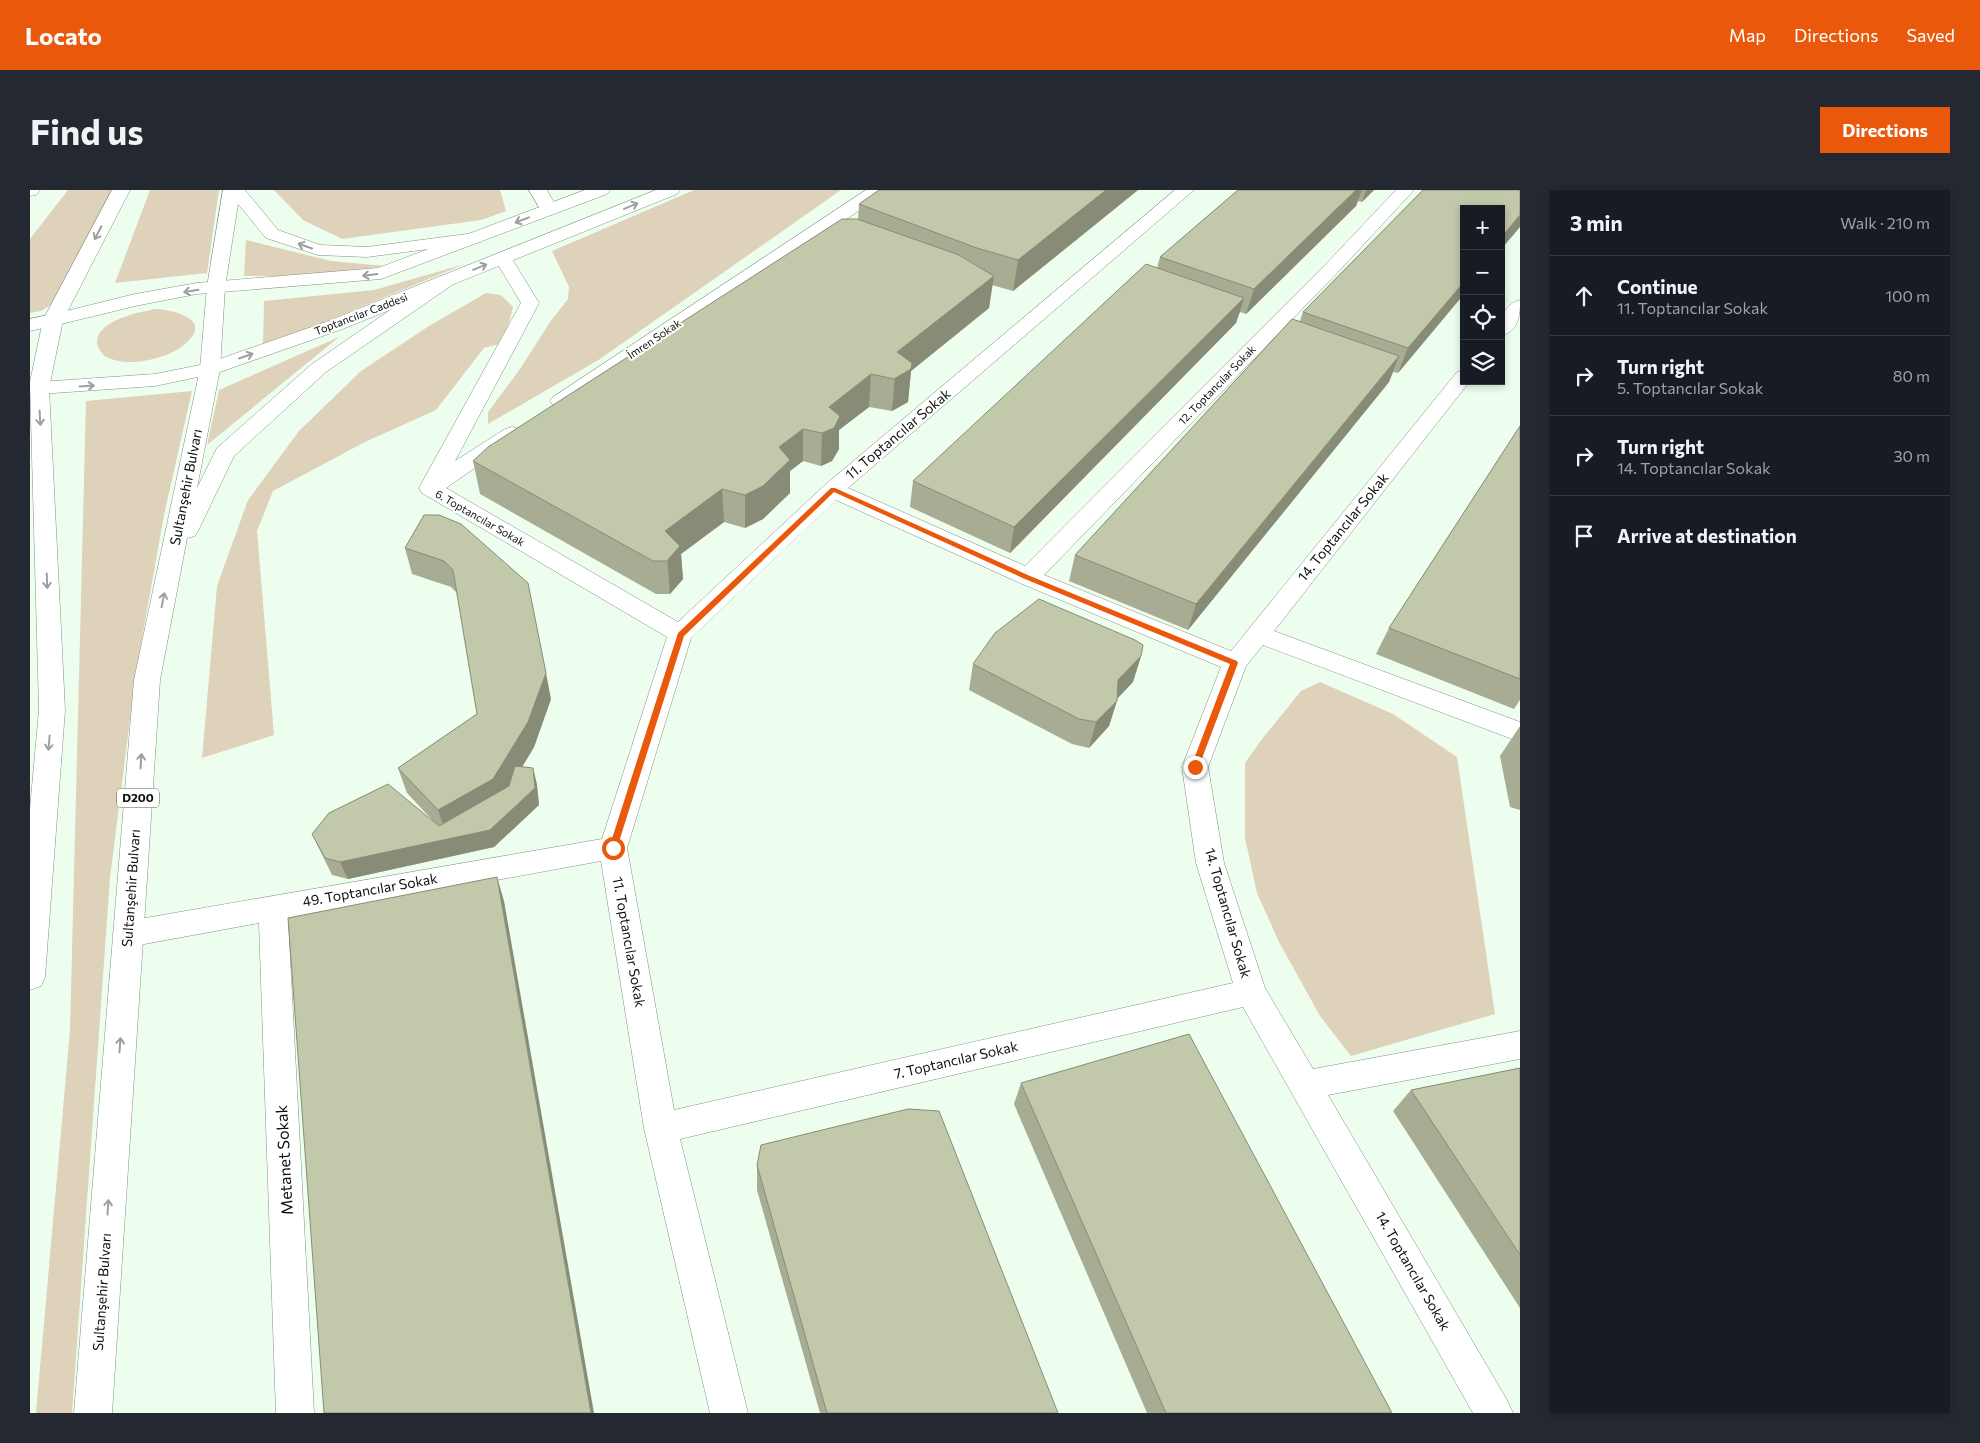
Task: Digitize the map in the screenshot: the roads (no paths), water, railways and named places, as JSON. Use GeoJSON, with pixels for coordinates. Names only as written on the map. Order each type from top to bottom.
{"type":"FeatureCollection","features":[{"type":"Feature","properties":{"kind":"main road"},"geometry":{"type":"LineString","coordinates":[[30,977],[52,710],[34,389],[53,320],[121,190]]}},
{"type":"Feature","properties":{"kind":"main road"},"geometry":{"type":"LineString","coordinates":[[234,190],[272,234],[318,250],[368,252],[475,238]]}},
{"type":"Feature","properties":{"kind":"main road","name":"Sultanşehir Bulvarı"},"geometry":{"type":"LineString","coordinates":[[93,1413],[147,680],[210,369],[216,286],[234,190]]}},
{"type":"Feature","properties":{"kind":"main road"},"geometry":{"type":"LineString","coordinates":[[538,190],[549,210]]}},
{"type":"Feature","properties":{"kind":"main road"},"geometry":{"type":"LineString","coordinates":[[30,325],[124,301],[216,286],[347,278],[381,273],[601,190]]}},
{"type":"Feature","properties":{"kind":"main road","name":"Toptancılar Caddesi"},"geometry":{"type":"LineString","coordinates":[[34,389],[155,380],[210,369],[333,326],[671,190]]}},
{"type":"Feature","properties":{"kind":"main road","name":"İmren Sokak"},"geometry":{"type":"LineString","coordinates":[[430,488],[878,190]]}},
{"type":"Feature","properties":{"kind":"main road","name":"11. Toptancılar Sokak"},"geometry":{"type":"LineString","coordinates":[[729,1413],[661,1128],[613,848],[680,634],[833,490],[1186,190]]}},
{"type":"Feature","properties":{"kind":"main road","name":"12. Toptancılar Sokak"},"geometry":{"type":"LineString","coordinates":[[1028,578],[1333,267],[1405,190]]}},
{"type":"Feature","properties":{"kind":"main road","name":"6. Toptancılar Sokak"},"geometry":{"type":"LineString","coordinates":[[503,258],[530,303],[430,488],[680,634]]}},
{"type":"Feature","properties":{"kind":"main road"},"geometry":{"type":"LineString","coordinates":[[170,566],[225,453],[319,368],[445,282]]}},
{"type":"Feature","properties":{"kind":"main road"},"geometry":{"type":"LineString","coordinates":[[1505,325],[1520,306]]}},
{"type":"Feature","properties":{"kind":"main road","name":"14. Toptancılar Sokak"},"geometry":{"type":"LineString","coordinates":[[1460,381],[1235,663],[1195,767],[1210,863],[1251,992],[1494,1413]]}},
{"type":"Feature","properties":{"kind":"main road"},"geometry":{"type":"LineString","coordinates":[[833,490],[1028,578],[1235,663]]}},
{"type":"Feature","properties":{"kind":"main road"},"geometry":{"type":"LineString","coordinates":[[1258,634],[1520,732]]}},
{"type":"Feature","properties":{"kind":"main road","name":"49. Toptancılar Sokak"},"geometry":{"type":"LineString","coordinates":[[128,934],[613,848]]}},
{"type":"Feature","properties":{"kind":"main road","name":"Metanet Sokak"},"geometry":{"type":"LineString","coordinates":[[273,908],[296,1413]]}},
{"type":"Feature","properties":{"kind":"main road","name":"7. Toptancılar Sokak"},"geometry":{"type":"LineString","coordinates":[[661,1128],[1251,992]]}},
{"type":"Feature","properties":{"kind":"main road"},"geometry":{"type":"LineString","coordinates":[[1305,1085],[1520,1044]]}}]}
